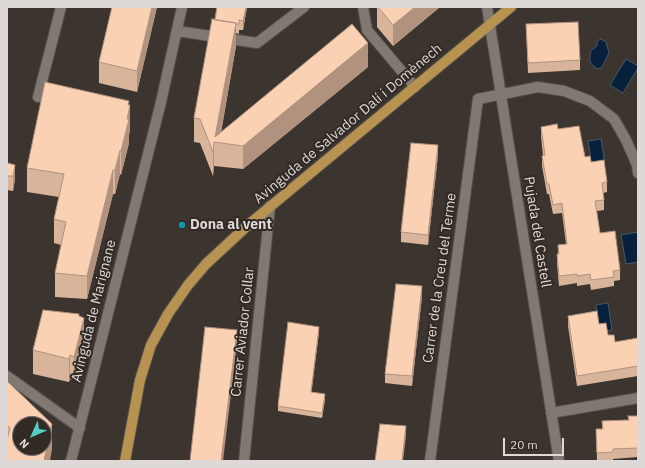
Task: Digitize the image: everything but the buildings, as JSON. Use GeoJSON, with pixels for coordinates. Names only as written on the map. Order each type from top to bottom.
{"type":"FeatureCollection","features":[{"type":"Feature","properties":{"kind":"main road","name":"Avinguda de Salvador Dalí i Domènech"},"geometry":{"type":"LineString","coordinates":[[125,461],[140,380],[151,345],[158,331],[188,285],[226,244],[270,206],[511,7]]}},
{"type":"Feature","properties":{"kind":"street"},"geometry":{"type":"LineString","coordinates":[[38,97],[61,7]]}},
{"type":"Feature","properties":{"kind":"street","name":"Avinguda de Marignane"},"geometry":{"type":"LineString","coordinates":[[71,461],[145,167],[182,7]]}},
{"type":"Feature","properties":{"kind":"street"},"geometry":{"type":"LineString","coordinates":[[177,30],[257,42],[304,7]]}},
{"type":"Feature","properties":{"kind":"street"},"geometry":{"type":"LineString","coordinates":[[363,7],[367,30],[415,86]]}},
{"type":"Feature","properties":{"kind":"street","name":"Pujada del Castell"},"geometry":{"type":"LineString","coordinates":[[486,7],[558,461]]}},
{"type":"Feature","properties":{"kind":"street"},"geometry":{"type":"LineString","coordinates":[[501,94],[538,87],[564,91],[590,101],[614,119],[626,140],[637,165],[638,173]]}},
{"type":"Feature","properties":{"kind":"street","name":"Carrer de la Creu del Terme"},"geometry":{"type":"LineString","coordinates":[[430,461],[478,99],[501,94]]}},
{"type":"Feature","properties":{"kind":"street","name":"Carrer Aviador Collar"},"geometry":{"type":"LineString","coordinates":[[244,461],[270,206]]}},
{"type":"Feature","properties":{"kind":"street"},"geometry":{"type":"LineString","coordinates":[[7,376],[80,428]]}},
{"type":"Feature","properties":{"kind":"street"},"geometry":{"type":"LineString","coordinates":[[551,413],[638,398]]}},
{"type":"Feature","properties":{"kind":"water"},"geometry":{"type":"Polygon","coordinates":[[[601,39],[606,42],[609,53],[602,67],[598,69],[590,62],[590,55],[591,51],[597,46],[597,41],[601,39]]]}},
{"type":"Feature","properties":{"kind":"water"},"geometry":{"type":"Polygon","coordinates":[[[626,59],[638,66],[638,68],[623,93],[610,85],[626,59]]]}},
{"type":"Feature","properties":{"kind":"water"},"geometry":{"type":"Polygon","coordinates":[[[601,139],[605,164],[592,166],[588,141],[601,139]]]}},
{"type":"Feature","properties":{"kind":"water"},"geometry":{"type":"Polygon","coordinates":[[[638,232],[638,262],[626,264],[621,235],[638,232]]]}},
{"type":"Feature","properties":{"kind":"water"},"geometry":{"type":"Polygon","coordinates":[[[608,303],[612,330],[600,332],[596,305],[608,303]]]}},
{"type":"Feature","properties":{"kind":"place","name":"Dona al vent"},"geometry":{"type":"Point","coordinates":[182,225]}}]}
